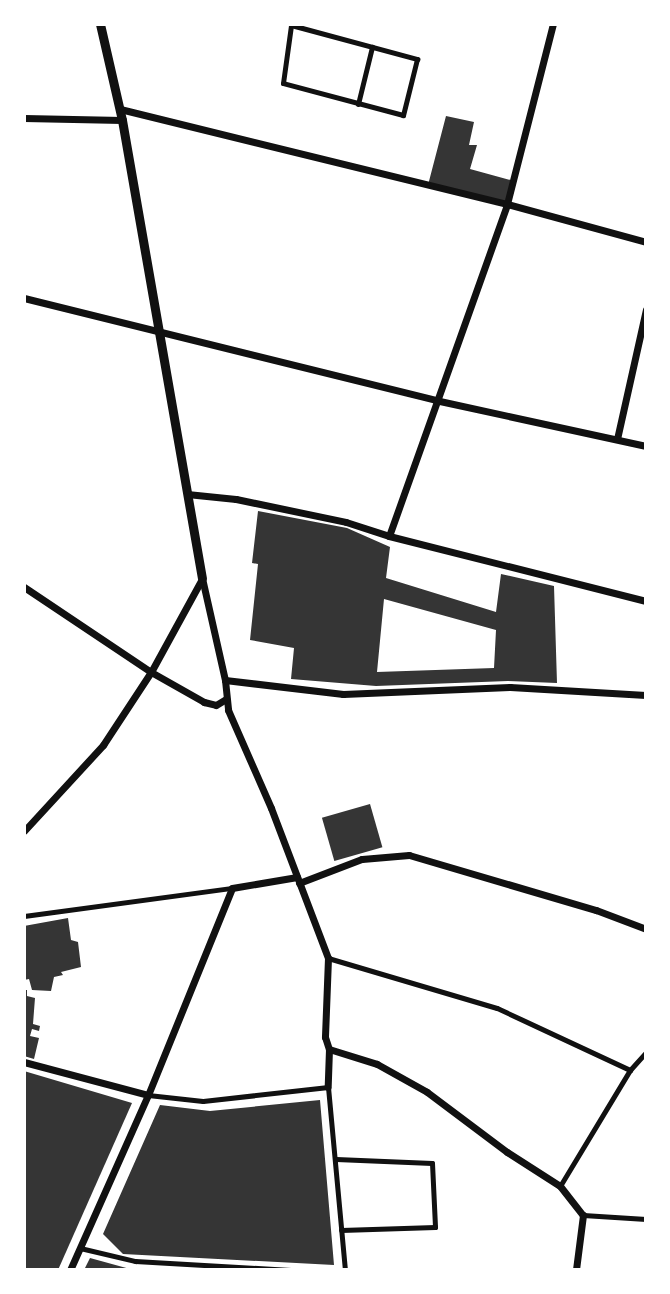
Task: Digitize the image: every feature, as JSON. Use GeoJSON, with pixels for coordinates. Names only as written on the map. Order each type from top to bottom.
{"type":"FeatureCollection","features":[{"type":"Feature","properties":{"kind":"street"},"geometry":{"type":"LineString","coordinates":[[100,24],[120,109],[202,578],[225,680],[226,699],[242,747],[271,808],[328,958],[325,1037],[329,1049],[328,1087],[345,1269]]}},
{"type":"Feature","properties":{"kind":"street"},"geometry":{"type":"LineString","coordinates":[[389,536],[435,400],[507,204],[554,24]]}},
{"type":"Feature","properties":{"kind":"street"},"geometry":{"type":"LineString","coordinates":[[291,25],[416,59],[403,115],[358,104],[283,83],[291,25]]}},
{"type":"Feature","properties":{"kind":"street"},"geometry":{"type":"LineString","coordinates":[[358,104],[372,47]]}},
{"type":"Feature","properties":{"kind":"street"},"geometry":{"type":"LineString","coordinates":[[120,109],[507,204],[646,242]]}},
{"type":"Feature","properties":{"kind":"street"},"geometry":{"type":"LineString","coordinates":[[24,118],[122,120]]}},
{"type":"Feature","properties":{"kind":"street"},"geometry":{"type":"LineString","coordinates":[[24,298],[435,400],[646,446]]}},
{"type":"Feature","properties":{"kind":"street"},"geometry":{"type":"LineString","coordinates":[[617,439],[646,309]]}},
{"type":"Feature","properties":{"kind":"street"},"geometry":{"type":"LineString","coordinates":[[187,495],[236,499],[346,522],[389,536],[646,601]]}},
{"type":"Feature","properties":{"kind":"street"},"geometry":{"type":"LineString","coordinates":[[24,831],[103,745],[151,671],[202,578]]}},
{"type":"Feature","properties":{"kind":"street"},"geometry":{"type":"LineString","coordinates":[[24,587],[151,671],[204,702],[215,705],[226,699]]}},
{"type":"Feature","properties":{"kind":"street"},"geometry":{"type":"LineString","coordinates":[[225,680],[343,694],[510,687],[646,695]]}},
{"type":"Feature","properties":{"kind":"street"},"geometry":{"type":"LineString","coordinates":[[24,916],[298,880],[362,859],[410,855],[596,910],[646,929]]}},
{"type":"Feature","properties":{"kind":"street"},"geometry":{"type":"LineString","coordinates":[[70,1269],[148,1095],[232,888]]}},
{"type":"Feature","properties":{"kind":"street"},"geometry":{"type":"LineString","coordinates":[[328,958],[497,1008],[630,1070]]}},
{"type":"Feature","properties":{"kind":"street"},"geometry":{"type":"LineString","coordinates":[[329,1049],[390,1070],[449,1106],[507,1152],[560,1186],[583,1215],[576,1269]]}},
{"type":"Feature","properties":{"kind":"street"},"geometry":{"type":"LineString","coordinates":[[560,1186],[630,1070],[646,1052]]}},
{"type":"Feature","properties":{"kind":"street"},"geometry":{"type":"LineString","coordinates":[[24,1062],[148,1095],[204,1101],[328,1087]]}},
{"type":"Feature","properties":{"kind":"street"},"geometry":{"type":"LineString","coordinates":[[336,1159],[432,1163],[435,1227],[341,1230]]}},
{"type":"Feature","properties":{"kind":"street"},"geometry":{"type":"LineString","coordinates":[[583,1215],[646,1219]]}},
{"type":"Feature","properties":{"kind":"street"},"geometry":{"type":"LineString","coordinates":[[80,1248],[135,1261],[291,1269]]}},
{"type":"Feature","properties":{"kind":"building"},"geometry":{"type":"Polygon","coordinates":[[[446,116],[474,122],[469,145],[477,145],[470,169],[514,181],[507,204],[428,185],[446,116]]]}},
{"type":"Feature","properties":{"kind":"building"},"geometry":{"type":"Polygon","coordinates":[[[258,511],[347,528],[390,547],[386,578],[496,612],[501,574],[554,586],[557,683],[508,681],[376,686],[291,679],[294,648],[250,640],[258,564],[252,563],[258,511]],[[384,599],[377,672],[494,668],[496,630],[384,599]]]}},
{"type":"Feature","properties":{"kind":"building"},"geometry":{"type":"Polygon","coordinates":[[[370,804],[382,847],[334,861],[322,818],[370,804]]]}},
{"type":"Feature","properties":{"kind":"building"},"geometry":{"type":"Polygon","coordinates":[[[68,918],[71,940],[78,942],[81,967],[61,972],[63,975],[54,977],[51,991],[32,990],[29,979],[24,980],[24,926],[68,918]]]}},
{"type":"Feature","properties":{"kind":"building"},"geometry":{"type":"Polygon","coordinates":[[[24,990],[27,990],[27,996],[35,998],[33,1024],[40,1026],[39,1031],[32,1029],[30,1036],[39,1038],[34,1059],[24,1056],[24,990]]]}},
{"type":"Feature","properties":{"kind":"building"},"geometry":{"type":"Polygon","coordinates":[[[24,1071],[132,1103],[58,1270],[24,1270],[24,1071]]]}},
{"type":"Feature","properties":{"kind":"building"},"geometry":{"type":"Polygon","coordinates":[[[320,1100],[334,1265],[123,1254],[103,1234],[160,1105],[210,1111],[320,1100]]]}},
{"type":"Feature","properties":{"kind":"building"},"geometry":{"type":"Polygon","coordinates":[[[90,1258],[130,1269],[130,1270],[84,1270],[90,1258]]]}}]}
